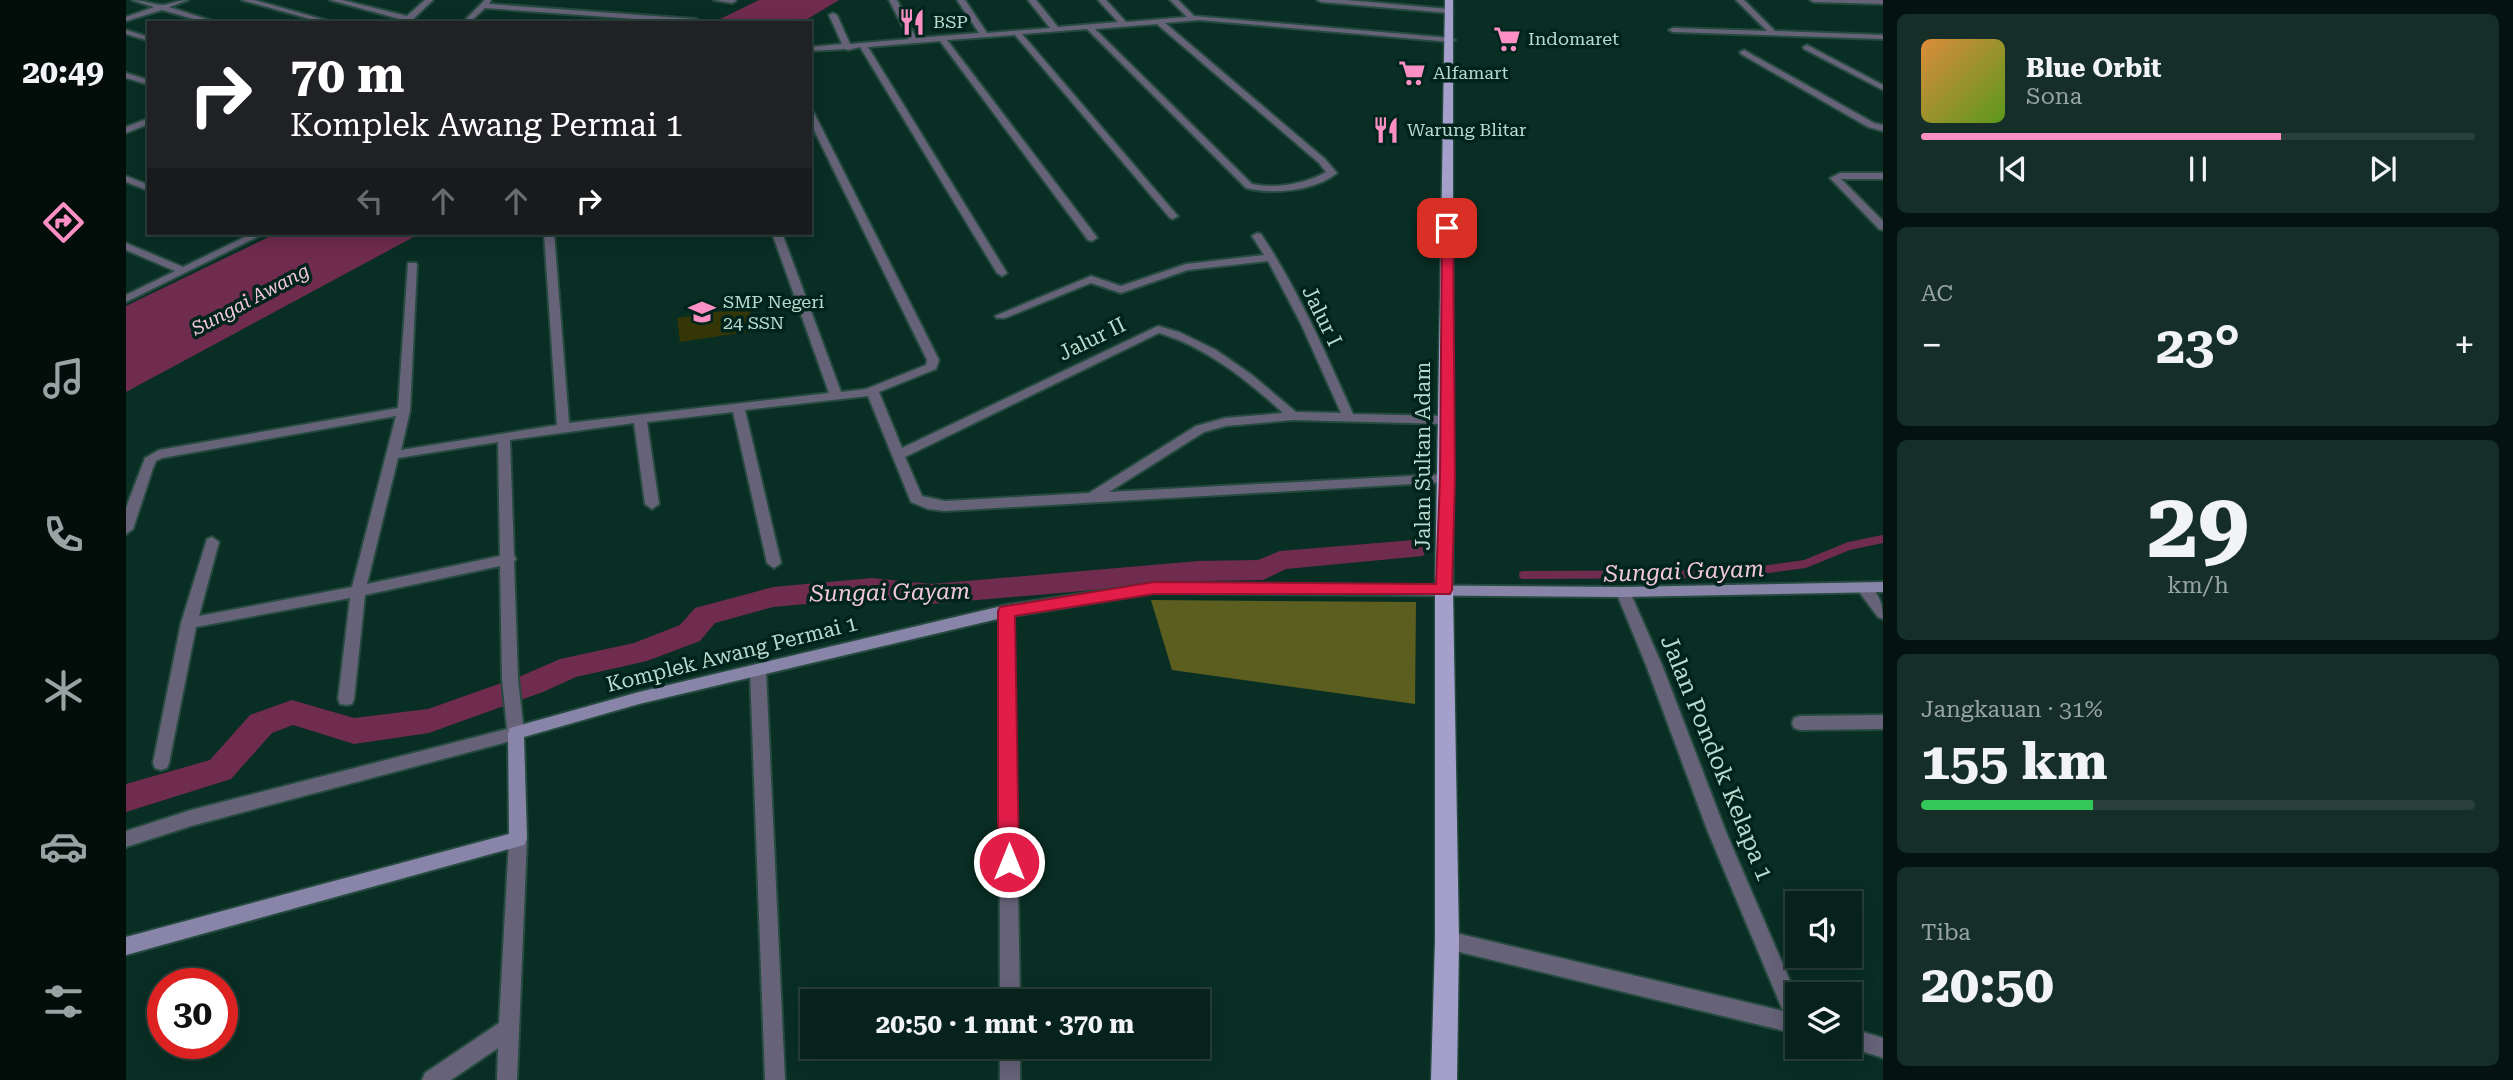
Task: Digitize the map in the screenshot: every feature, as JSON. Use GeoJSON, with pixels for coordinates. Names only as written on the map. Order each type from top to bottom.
{"type":"FeatureCollection","features":[{"type":"Feature","properties":{"kind":"main road","name":"Jalan Sultan Adam"},"geometry":{"type":"LineString","coordinates":[[1444,1080],[1447,940],[1444,590],[1447,478],[1448,74],[1451,40],[1449,5]]}},
{"type":"Feature","properties":{"kind":"street"},"geometry":{"type":"LineString","coordinates":[[136,0],[210,21]]}},
{"type":"Feature","properties":{"kind":"street"},"geometry":{"type":"LineString","coordinates":[[126,19],[184,0]]}},
{"type":"Feature","properties":{"kind":"street"},"geometry":{"type":"LineString","coordinates":[[246,0],[325,21]]}},
{"type":"Feature","properties":{"kind":"street"},"geometry":{"type":"LineString","coordinates":[[334,0],[406,21],[429,0]]}},
{"type":"Feature","properties":{"kind":"street"},"geometry":{"type":"LineString","coordinates":[[718,0],[732,1]]}},
{"type":"Feature","properties":{"kind":"street"},"geometry":{"type":"LineString","coordinates":[[893,0],[914,42]]}},
{"type":"Feature","properties":{"kind":"street"},"geometry":{"type":"LineString","coordinates":[[961,0],[985,36]]}},
{"type":"Feature","properties":{"kind":"street"},"geometry":{"type":"LineString","coordinates":[[1032,0],[1056,30]]}},
{"type":"Feature","properties":{"kind":"street"},"geometry":{"type":"LineString","coordinates":[[1102,0],[1124,24]]}},
{"type":"Feature","properties":{"kind":"street"},"geometry":{"type":"LineString","coordinates":[[1174,0],[1192,18]]}},
{"type":"Feature","properties":{"kind":"street"},"geometry":{"type":"LineString","coordinates":[[1321,0],[1449,5]]}},
{"type":"Feature","properties":{"kind":"street"},"geometry":{"type":"LineString","coordinates":[[1740,0],[1773,33]]}},
{"type":"Feature","properties":{"kind":"street"},"geometry":{"type":"LineString","coordinates":[[1814,0],[1883,2]]}},
{"type":"Feature","properties":{"kind":"street"},"geometry":{"type":"LineString","coordinates":[[467,21],[486,3],[696,21]]}},
{"type":"Feature","properties":{"kind":"street"},"geometry":{"type":"LineString","coordinates":[[833,15],[848,48]]}},
{"type":"Feature","properties":{"kind":"street"},"geometry":{"type":"LineString","coordinates":[[812,49],[864,47],[1192,18],[1451,40]]}},
{"type":"Feature","properties":{"kind":"street"},"geometry":{"type":"LineString","coordinates":[[1088,27],[1250,186],[1264,190],[1322,178],[1332,173],[1322,161],[1158,21]]}},
{"type":"Feature","properties":{"kind":"street"},"geometry":{"type":"LineString","coordinates":[[1673,30],[1883,37]]}},
{"type":"Feature","properties":{"kind":"street"},"geometry":{"type":"LineString","coordinates":[[126,32],[147,38]]}},
{"type":"Feature","properties":{"kind":"street"},"geometry":{"type":"LineString","coordinates":[[1017,33],[1173,216]]}},
{"type":"Feature","properties":{"kind":"street"},"geometry":{"type":"LineString","coordinates":[[942,39],[1092,237]]}},
{"type":"Feature","properties":{"kind":"street"},"geometry":{"type":"LineString","coordinates":[[864,47],[1002,273]]}},
{"type":"Feature","properties":{"kind":"street"},"geometry":{"type":"LineString","coordinates":[[1807,47],[1883,88]]}},
{"type":"Feature","properties":{"kind":"street"},"geometry":{"type":"LineString","coordinates":[[1744,52],[1871,125],[1883,128]]}},
{"type":"Feature","properties":{"kind":"street"},"geometry":{"type":"LineString","coordinates":[[126,75],[147,82]]}},
{"type":"Feature","properties":{"kind":"street"},"geometry":{"type":"LineString","coordinates":[[392,455],[563,428],[873,391],[926,372],[932,367],[933,360],[812,117]]}},
{"type":"Feature","properties":{"kind":"street"},"geometry":{"type":"LineString","coordinates":[[129,127],[147,122]]}},
{"type":"Feature","properties":{"kind":"street"},"geometry":{"type":"LineString","coordinates":[[129,127],[147,132]]}},
{"type":"Feature","properties":{"kind":"street"},"geometry":{"type":"LineString","coordinates":[[1883,176],[1835,178],[1883,227]]}},
{"type":"Feature","properties":{"kind":"street"},"geometry":{"type":"LineString","coordinates":[[126,179],[147,187]]}},
{"type":"Feature","properties":{"kind":"street"},"geometry":{"type":"LineString","coordinates":[[126,299],[256,235]]}},
{"type":"Feature","properties":{"kind":"street"},"geometry":{"type":"LineString","coordinates":[[549,235],[563,428]]}},
{"type":"Feature","properties":{"kind":"street"},"geometry":{"type":"LineString","coordinates":[[778,235],[836,395]]}},
{"type":"Feature","properties":{"kind":"street","name":"Jalur I"},"geometry":{"type":"LineString","coordinates":[[1257,236],[1272,257],[1348,416]]}},
{"type":"Feature","properties":{"kind":"street"},"geometry":{"type":"LineString","coordinates":[[126,246],[184,271]]}},
{"type":"Feature","properties":{"kind":"street"},"geometry":{"type":"LineString","coordinates":[[1001,316],[1091,279],[1121,290],[1173,270],[1272,257]]}},
{"type":"Feature","properties":{"kind":"street"},"geometry":{"type":"LineString","coordinates":[[346,699],[358,591],[404,411],[412,265]]}},
{"type":"Feature","properties":{"kind":"street","name":"Jalur II"},"geometry":{"type":"LineString","coordinates":[[898,455],[1158,329],[1176,335],[1256,382],[1293,416]]}},
{"type":"Feature","properties":{"kind":"street"},"geometry":{"type":"LineString","coordinates":[[873,391],[916,499],[928,504],[945,506],[1447,478]]}},
{"type":"Feature","properties":{"kind":"street"},"geometry":{"type":"LineString","coordinates":[[739,409],[774,564]]}},
{"type":"Feature","properties":{"kind":"street"},"geometry":{"type":"LineString","coordinates":[[126,529],[146,468],[151,458],[159,454],[404,411]]}},
{"type":"Feature","properties":{"kind":"street"},"geometry":{"type":"LineString","coordinates":[[1093,497],[1200,429],[1225,422],[1293,416],[1446,420]]}},
{"type":"Feature","properties":{"kind":"street"},"geometry":{"type":"LineString","coordinates":[[640,420],[652,504]]}},
{"type":"Feature","properties":{"kind":"street"},"geometry":{"type":"LineString","coordinates":[[505,437],[510,679],[516,733],[518,839],[508,1080]]}},
{"type":"Feature","properties":{"kind":"street"},"geometry":{"type":"LineString","coordinates":[[161,763],[189,623],[212,542]]}},
{"type":"Feature","properties":{"kind":"street"},"geometry":{"type":"LineString","coordinates":[[189,623],[509,559]]}},
{"type":"Feature","properties":{"kind":"street","name":"Komplek Awang Permai 1"},"geometry":{"type":"LineString","coordinates":[[126,839],[191,818],[639,698],[1006,611],[1154,588],[1623,592],[1883,587]]}},
{"type":"Feature","properties":{"kind":"street"},"geometry":{"type":"LineString","coordinates":[[1864,589],[1883,613]]}},
{"type":"Feature","properties":{"kind":"street","name":"Jalan Pondok Kelapa 1"},"geometry":{"type":"LineString","coordinates":[[1623,592],[1654,664],[1717,832],[1785,994]]}},
{"type":"Feature","properties":{"kind":"street"},"geometry":{"type":"LineString","coordinates":[[1006,611],[1010,989]]}},
{"type":"Feature","properties":{"kind":"street"},"geometry":{"type":"LineString","coordinates":[[758,671],[775,1080]]}},
{"type":"Feature","properties":{"kind":"street"},"geometry":{"type":"LineString","coordinates":[[1800,723],[1883,722]]}},
{"type":"Feature","properties":{"kind":"street"},"geometry":{"type":"LineString","coordinates":[[126,946],[518,839]]}},
{"type":"Feature","properties":{"kind":"street"},"geometry":{"type":"LineString","coordinates":[[1447,940],[1785,1019]]}},
{"type":"Feature","properties":{"kind":"street"},"geometry":{"type":"LineString","coordinates":[[432,1080],[509,1029]]}},
{"type":"Feature","properties":{"kind":"street"},"geometry":{"type":"LineString","coordinates":[[1862,1042],[1883,1048]]}},
{"type":"Feature","properties":{"kind":"street"},"geometry":{"type":"LineString","coordinates":[[1010,1059],[1010,1080]]}},
{"type":"Feature","properties":{"kind":"shaded area"},"geometry":{"type":"Polygon","coordinates":[[[749,307],[754,331],[680,342],[677,318],[749,307]]]}},
{"type":"Feature","properties":{"kind":"shaded area"},"geometry":{"type":"Polygon","coordinates":[[[1151,600],[1416,602],[1415,704],[1172,670],[1151,600]]]}},
{"type":"Feature","properties":{"kind":"water"},"geometry":{"type":"Polygon","coordinates":[[[759,0],[839,0],[804,21],[716,21],[759,0]]]}},
{"type":"Feature","properties":{"kind":"water","name":"Sungai Awang"},"geometry":{"type":"Polygon","coordinates":[[[273,235],[417,235],[126,392],[126,306],[273,235]]]}},
{"type":"Feature","properties":{"kind":"waterway","name":"Sungai Gayam"},"geometry":{"type":"LineString","coordinates":[[1523,575],[1734,574],[1805,564],[1849,546],[1883,539]]}},
{"type":"Feature","properties":{"kind":"waterway","name":"Sungai Gayam"},"geometry":{"type":"LineString","coordinates":[[126,798],[220,770],[261,724],[292,712],[354,731],[429,721],[532,684],[570,667],[637,653],[690,633],[705,615],[773,597],[872,588],[931,594],[1198,571],[1263,570],[1280,560],[1414,549]]}},
{"type":"Feature","properties":{"kind":"place","name":"BSP"},"geometry":{"type":"Point","coordinates":[912,22]}},
{"type":"Feature","properties":{"kind":"place","name":"Indomaret"},"geometry":{"type":"Point","coordinates":[1507,39]}},
{"type":"Feature","properties":{"kind":"place","name":"Alfamart"},"geometry":{"type":"Point","coordinates":[1412,73]}},
{"type":"Feature","properties":{"kind":"place","name":"Warung Blitar"},"geometry":{"type":"Point","coordinates":[1386,130]}},
{"type":"Feature","properties":{"kind":"place","name":"SMP Negeri 24 SSN"},"geometry":{"type":"Point","coordinates":[702,312]}},
{"type":"Feature","properties":{"kind":"route"},"geometry":{"type":"LineString","coordinates":[[1009,862],[1006,611],[1154,588],[1444,590],[1447,228]]}}]}
